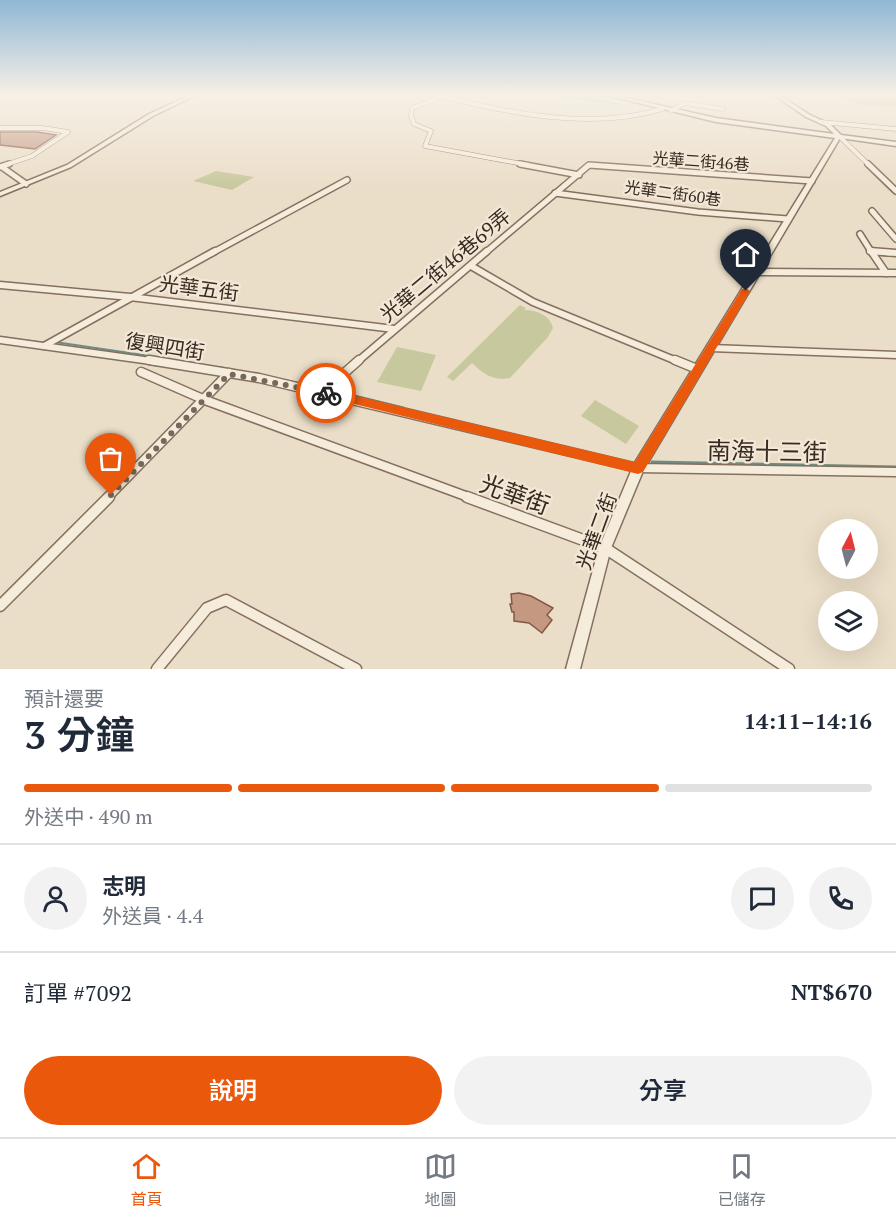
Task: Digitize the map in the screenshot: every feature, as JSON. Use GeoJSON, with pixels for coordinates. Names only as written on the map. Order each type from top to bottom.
{"type":"FeatureCollection","features":[{"type":"Feature","properties":{"kind":"street"},"geometry":{"type":"LineString","coordinates":[[0,194],[69,166],[133,126]]}},
{"type":"Feature","properties":{"kind":"street"},"geometry":{"type":"LineString","coordinates":[[419,126],[431,131],[425,146],[579,175]]}},
{"type":"Feature","properties":{"kind":"street"},"geometry":{"type":"LineString","coordinates":[[764,126],[896,144]]}},
{"type":"Feature","properties":{"kind":"street"},"geometry":{"type":"LineString","coordinates":[[829,126],[896,191]]}},
{"type":"Feature","properties":{"kind":"street"},"geometry":{"type":"LineString","coordinates":[[867,126],[896,129]]}},
{"type":"Feature","properties":{"kind":"street"},"geometry":{"type":"LineString","coordinates":[[0,128],[43,128],[68,132],[32,156],[1,167]]}},
{"type":"Feature","properties":{"kind":"street","name":"光華二街"},"geometry":{"type":"LineString","coordinates":[[573,669],[605,548],[638,468],[839,136]]}},
{"type":"Feature","properties":{"kind":"street","name":"光華二街46巷69弄"},"geometry":{"type":"LineString","coordinates":[[323,392],[394,329],[589,165]]}},
{"type":"Feature","properties":{"kind":"street","name":"光華二街46巷"},"geometry":{"type":"LineString","coordinates":[[589,165],[812,181]]}},
{"type":"Feature","properties":{"kind":"street"},"geometry":{"type":"LineString","coordinates":[[1,167],[26,184]]}},
{"type":"Feature","properties":{"kind":"street"},"geometry":{"type":"LineString","coordinates":[[44,346],[347,180]]}},
{"type":"Feature","properties":{"kind":"street","name":"光華二街60巷"},"geometry":{"type":"LineString","coordinates":[[555,193],[698,212],[788,219]]}},
{"type":"Feature","properties":{"kind":"street"},"geometry":{"type":"LineString","coordinates":[[872,211],[896,239]]}},
{"type":"Feature","properties":{"kind":"street"},"geometry":{"type":"LineString","coordinates":[[860,234],[886,273]]}},
{"type":"Feature","properties":{"kind":"street"},"geometry":{"type":"LineString","coordinates":[[870,251],[896,253]]}},
{"type":"Feature","properties":{"kind":"street"},"geometry":{"type":"LineString","coordinates":[[471,266],[533,302],[697,369]]}},
{"type":"Feature","properties":{"kind":"street"},"geometry":{"type":"LineString","coordinates":[[757,272],[896,273]]}},
{"type":"Feature","properties":{"kind":"street","name":"光華五街"},"geometry":{"type":"LineString","coordinates":[[0,285],[130,297],[394,329]]}},
{"type":"Feature","properties":{"kind":"street","name":"復興四街"},"geometry":{"type":"LineString","coordinates":[[0,340],[135,358],[323,392],[638,468]]}},
{"type":"Feature","properties":{"kind":"street"},"geometry":{"type":"LineString","coordinates":[[711,348],[896,355]]}},
{"type":"Feature","properties":{"kind":"street","name":"光華街"},"geometry":{"type":"LineString","coordinates":[[141,372],[205,400],[605,548],[789,669]]}},
{"type":"Feature","properties":{"kind":"street"},"geometry":{"type":"LineString","coordinates":[[0,606],[229,374]]}},
{"type":"Feature","properties":{"kind":"street","name":"南海十三街"},"geometry":{"type":"LineString","coordinates":[[638,468],[896,472]]}},
{"type":"Feature","properties":{"kind":"street"},"geometry":{"type":"LineString","coordinates":[[158,669],[207,608],[226,600],[356,669]]}},
{"type":"Feature","properties":{"kind":"green space"},"geometry":{"type":"Polygon","coordinates":[[[216,171],[254,177],[232,190],[193,181],[216,171]]]}},
{"type":"Feature","properties":{"kind":"green space"},"geometry":{"type":"Polygon","coordinates":[[[520,305],[526,308],[524,310],[538,312],[546,317],[553,328],[548,337],[510,378],[489,376],[472,363],[453,381],[447,377],[520,305]]]}},
{"type":"Feature","properties":{"kind":"green space"},"geometry":{"type":"Polygon","coordinates":[[[397,347],[436,355],[421,391],[377,382],[397,347]]]}},
{"type":"Feature","properties":{"kind":"green space"},"geometry":{"type":"Polygon","coordinates":[[[595,400],[639,426],[626,444],[581,416],[595,400]]]}},
{"type":"Feature","properties":{"kind":"building"},"geometry":{"type":"Polygon","coordinates":[[[0,132],[37,132],[56,135],[35,149],[0,145],[0,132]]]}},
{"type":"Feature","properties":{"kind":"building"},"geometry":{"type":"Polygon","coordinates":[[[511,594],[531,596],[553,608],[547,615],[552,620],[542,633],[529,623],[514,621],[514,612],[510,604],[512,604],[511,594]]]}},
{"type":"Feature","properties":{"kind":"waterway"},"geometry":{"type":"LineString","coordinates":[[0,337],[45,343]]}},
{"type":"Feature","properties":{"kind":"waterway"},"geometry":{"type":"LineString","coordinates":[[55,342],[150,356]]}},
{"type":"Feature","properties":{"kind":"waterway"},"geometry":{"type":"LineString","coordinates":[[221,368],[322,388]]}},
{"type":"Feature","properties":{"kind":"waterway"},"geometry":{"type":"LineString","coordinates":[[330,390],[403,408]]}},
{"type":"Feature","properties":{"kind":"waterway"},"geometry":{"type":"LineString","coordinates":[[652,462],[896,467]]}},
{"type":"Feature","properties":{"kind":"way so far"},"geometry":{"type":"LineString","coordinates":[[111,495],[229,374],[259,378],[326,393]]}},
{"type":"Feature","properties":{"kind":"route"},"geometry":{"type":"LineString","coordinates":[[326,393],[638,468],[746,291]]}}]}
